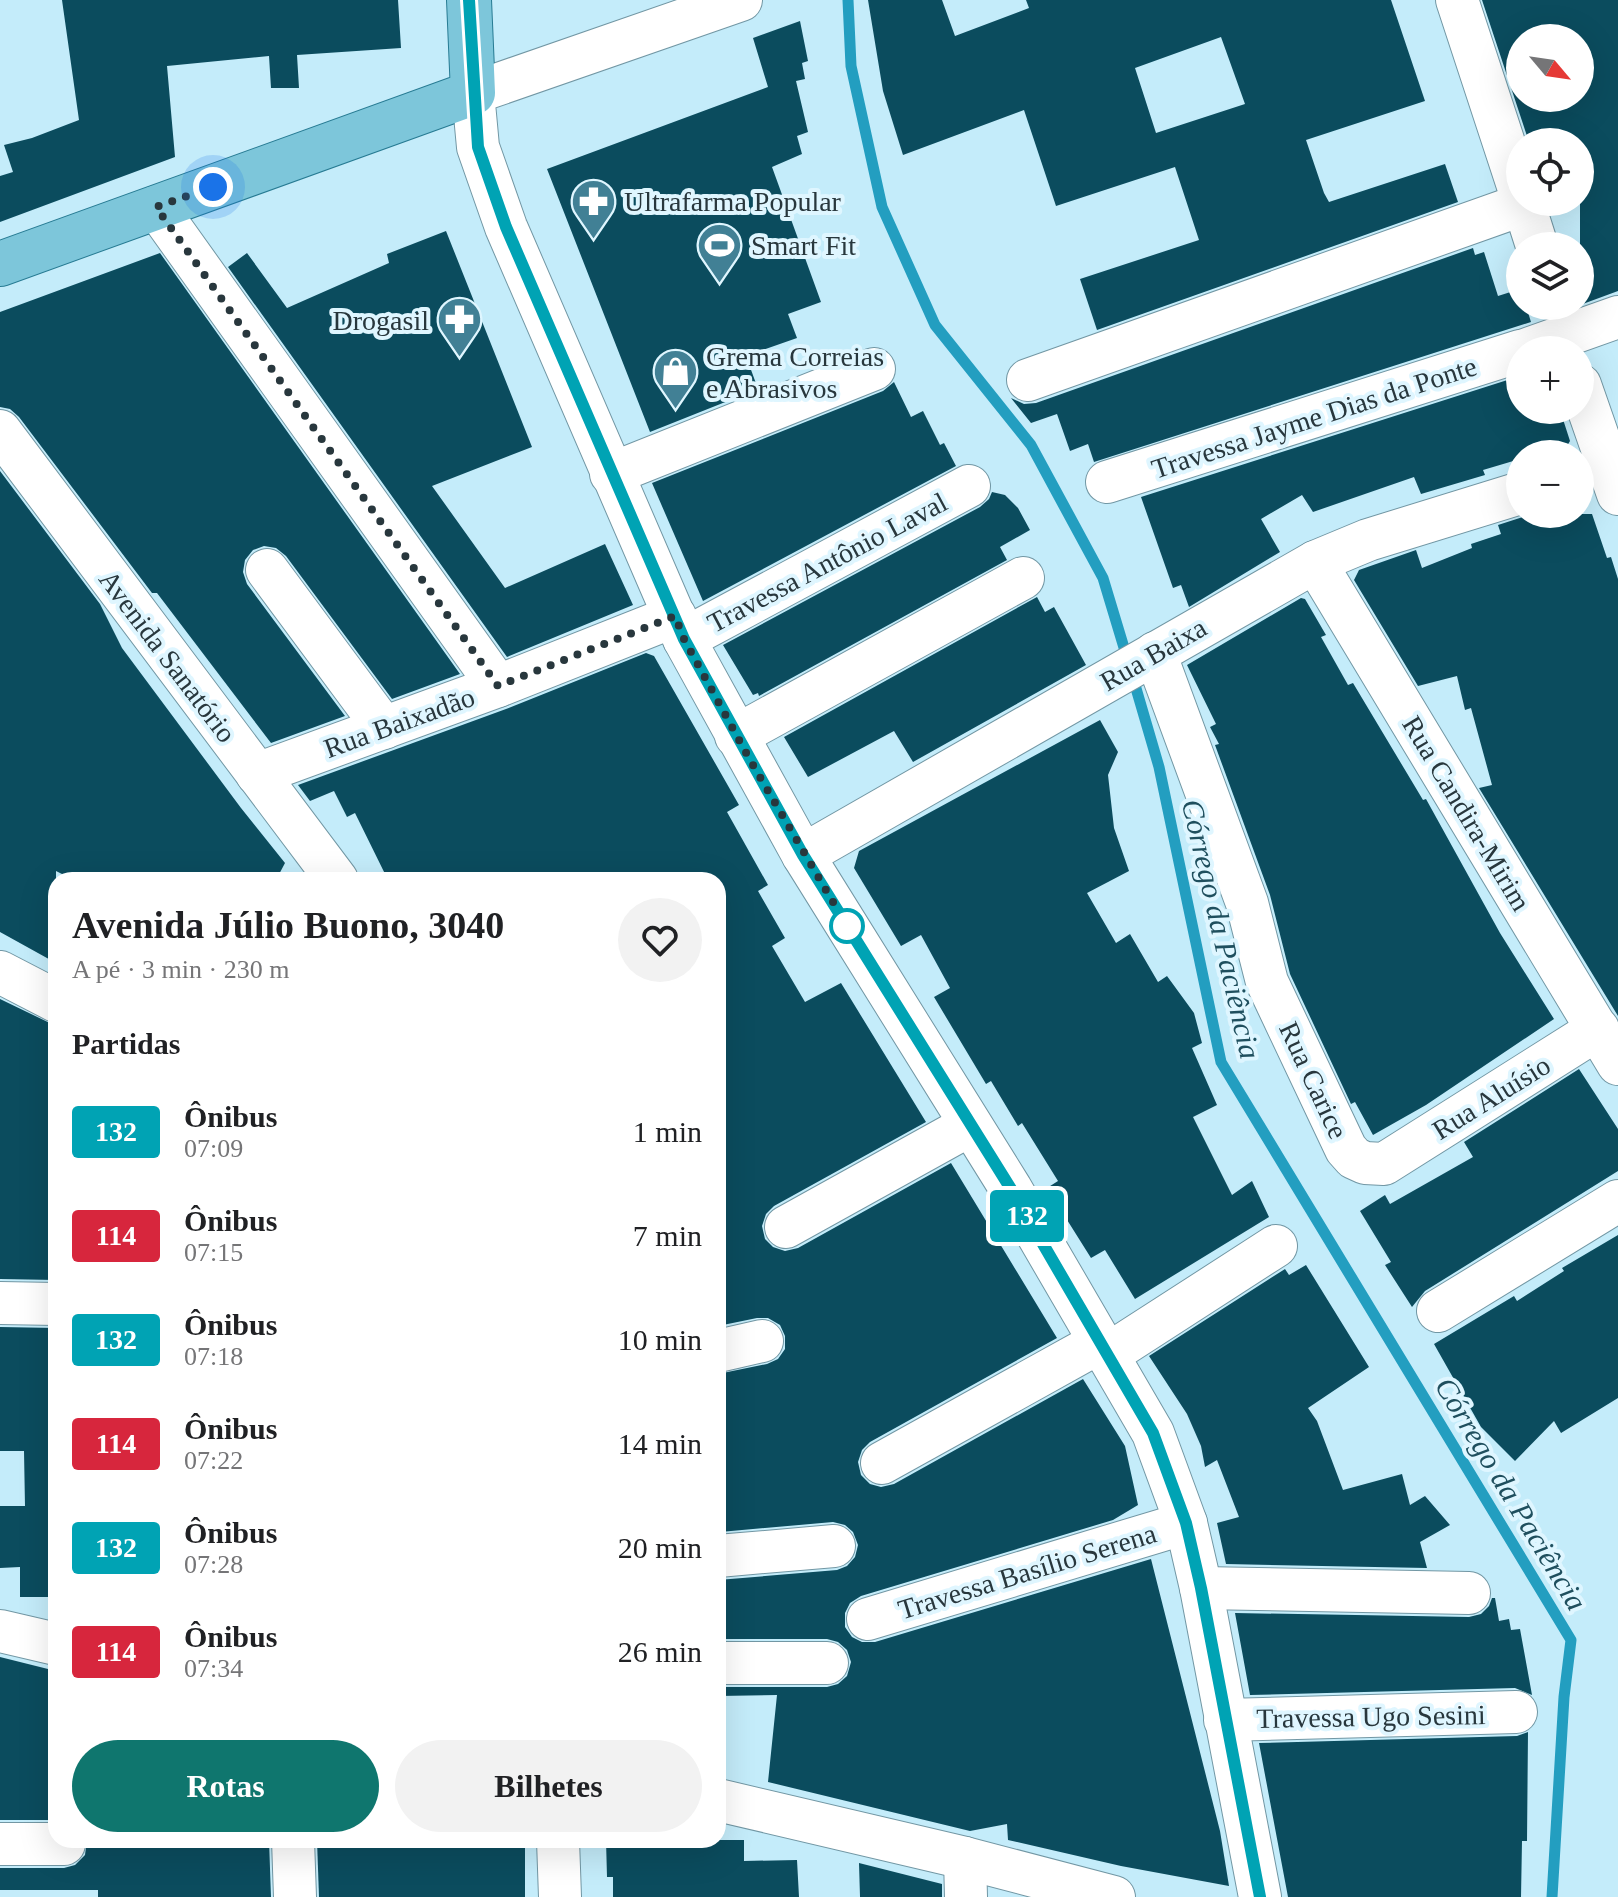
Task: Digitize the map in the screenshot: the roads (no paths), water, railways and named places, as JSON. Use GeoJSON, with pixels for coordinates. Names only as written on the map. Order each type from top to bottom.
{"type":"FeatureCollection","features":[{"type":"Feature","properties":{"kind":"main road"},"geometry":{"type":"LineString","coordinates":[[0,264],[473,93],[469,0]]}},
{"type":"Feature","properties":{"kind":"street"},"geometry":{"type":"LineString","coordinates":[[741,0],[473,93],[478,147],[506,227],[611,474],[679,627],[736,736],[803,855],[1011,1189],[1153,1433],[1186,1523],[1201,1588],[1260,1897]]}},
{"type":"Feature","properties":{"kind":"street"},"geometry":{"type":"LineString","coordinates":[[1457,0],[1506,148]]}},
{"type":"Feature","properties":{"kind":"street"},"geometry":{"type":"LineString","coordinates":[[1028,380],[1506,205]]}},
{"type":"Feature","properties":{"kind":"street"},"geometry":{"type":"LineString","coordinates":[[156,207],[498,686]]}},
{"type":"Feature","properties":{"kind":"street","name":"Travessa Jayme Dias da Ponte"},"geometry":{"type":"LineString","coordinates":[[1562,331],[1618,317]]}},
{"type":"Feature","properties":{"kind":"street","name":"Travessa Jayme Dias da Ponte"},"geometry":{"type":"LineString","coordinates":[[1107,482],[1506,356]]}},
{"type":"Feature","properties":{"kind":"street"},"geometry":{"type":"LineString","coordinates":[[611,474],[874,369]]}},
{"type":"Feature","properties":{"kind":"street"},"geometry":{"type":"LineString","coordinates":[[1589,424],[1602,480]]}},
{"type":"Feature","properties":{"kind":"street","name":"Avenida Sanatório"},"geometry":{"type":"LineString","coordinates":[[0,431],[331,872]]}},
{"type":"Feature","properties":{"kind":"street","name":"Travessa Antônio Laval"},"geometry":{"type":"LineString","coordinates":[[679,627],[969,486]]}},
{"type":"Feature","properties":{"kind":"street","name":"Rua Baixa"},"geometry":{"type":"LineString","coordinates":[[803,855],[1315,562],[1368,540],[1506,497]]}},
{"type":"Feature","properties":{"kind":"street","name":"Rua Candira-Mirim"},"geometry":{"type":"LineString","coordinates":[[1315,562],[1608,1047]]}},
{"type":"Feature","properties":{"kind":"street"},"geometry":{"type":"LineString","coordinates":[[267,570],[384,728]]}},
{"type":"Feature","properties":{"kind":"street"},"geometry":{"type":"LineString","coordinates":[[736,736],[1023,578]]}},
{"type":"Feature","properties":{"kind":"street","name":"Rua Baixadão"},"geometry":{"type":"LineString","coordinates":[[257,774],[498,686],[679,627]]}},
{"type":"Feature","properties":{"kind":"street","name":"Rua Carice"},"geometry":{"type":"LineString","coordinates":[[1154,654],[1247,903],[1267,982],[1346,1149],[1354,1158],[1365,1163],[1384,1164]]}},
{"type":"Feature","properties":{"kind":"street"},"geometry":{"type":"LineString","coordinates":[[0,972],[48,997]]}},
{"type":"Feature","properties":{"kind":"street","name":"Rua Aluísio"},"geometry":{"type":"LineString","coordinates":[[1384,1164],[1608,1047]]}},
{"type":"Feature","properties":{"kind":"street"},"geometry":{"type":"LineString","coordinates":[[786,1227],[970,1125]]}},
{"type":"Feature","properties":{"kind":"street"},"geometry":{"type":"LineString","coordinates":[[1438,1311],[1618,1201]]}},
{"type":"Feature","properties":{"kind":"street"},"geometry":{"type":"LineString","coordinates":[[882,1463],[1104,1349],[1276,1246]]}},
{"type":"Feature","properties":{"kind":"street"},"geometry":{"type":"LineString","coordinates":[[0,1303],[48,1304]]}},
{"type":"Feature","properties":{"kind":"street"},"geometry":{"type":"LineString","coordinates":[[726,1349],[762,1341]]}},
{"type":"Feature","properties":{"kind":"street","name":"Travessa Basílio Serena"},"geometry":{"type":"LineString","coordinates":[[868,1619],[1186,1523]]}},
{"type":"Feature","properties":{"kind":"street"},"geometry":{"type":"LineString","coordinates":[[726,1555],[834,1546]]}},
{"type":"Feature","properties":{"kind":"street"},"geometry":{"type":"LineString","coordinates":[[1201,1588],[1469,1593]]}},
{"type":"Feature","properties":{"kind":"street"},"geometry":{"type":"LineString","coordinates":[[0,1631],[48,1642]]}},
{"type":"Feature","properties":{"kind":"street"},"geometry":{"type":"LineString","coordinates":[[726,1663],[827,1663]]}},
{"type":"Feature","properties":{"kind":"street","name":"Travessa Ugo Sesini"},"geometry":{"type":"LineString","coordinates":[[1225,1720],[1516,1712]]}},
{"type":"Feature","properties":{"kind":"street"},"geometry":{"type":"LineString","coordinates":[[726,1803],[965,1878],[1114,1897]]}},
{"type":"Feature","properties":{"kind":"street"},"geometry":{"type":"LineString","coordinates":[[0,1844],[48,1844]]}},
{"type":"Feature","properties":{"kind":"street"},"geometry":{"type":"LineString","coordinates":[[293,1848],[295,1897]]}},
{"type":"Feature","properties":{"kind":"street"},"geometry":{"type":"LineString","coordinates":[[558,1848],[560,1897]]}},
{"type":"Feature","properties":{"kind":"waterway","name":"Córrego da Paciência"},"geometry":{"type":"LineString","coordinates":[[848,0],[851,66],[882,207],[935,325],[1031,445],[1103,578],[1128,661]]}},
{"type":"Feature","properties":{"kind":"waterway","name":"Córrego da Paciência"},"geometry":{"type":"LineString","coordinates":[[1133,678],[1159,767],[1221,1062],[1571,1640],[1564,1697],[1552,1897]]}},
{"type":"Feature","properties":{"kind":"place","name":"Ultrafarma Popular"},"geometry":{"type":"Point","coordinates":[593,240]}},
{"type":"Feature","properties":{"kind":"place","name":"Smart Fit"},"geometry":{"type":"Point","coordinates":[720,284]}},
{"type":"Feature","properties":{"kind":"place","name":"Drogasil"},"geometry":{"type":"Point","coordinates":[460,359]}},
{"type":"Feature","properties":{"kind":"place","name":"Grema Correias e Abrasivos"},"geometry":{"type":"Point","coordinates":[675,411]}}]}
